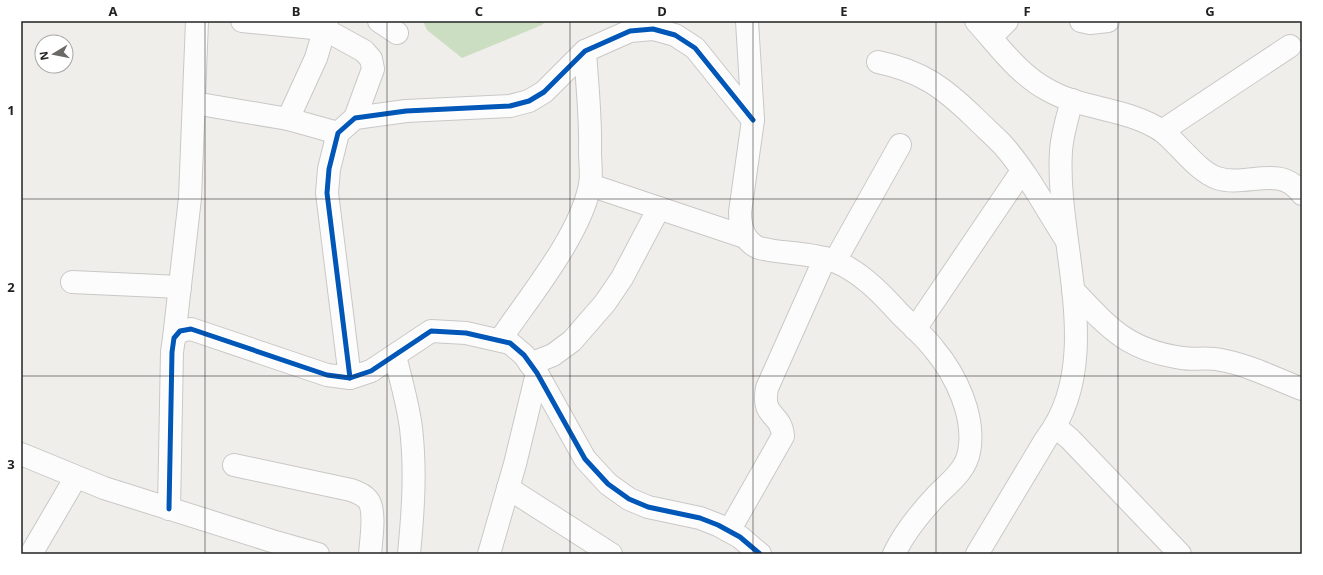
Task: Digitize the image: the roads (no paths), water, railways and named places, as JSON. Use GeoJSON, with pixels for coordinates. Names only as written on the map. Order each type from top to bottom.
{"type":"FeatureCollection","features":[{"type":"Feature","properties":{"kind":"street"},"geometry":{"type":"LineString","coordinates":[[169,509],[171,370],[190,198],[197,21]]}},
{"type":"Feature","properties":{"kind":"street"},"geometry":{"type":"LineString","coordinates":[[242,21],[325,25],[364,51],[371,59],[373,69],[371,78],[354,118],[338,133],[329,169],[327,193],[350,378]]}},
{"type":"Feature","properties":{"kind":"street"},"geometry":{"type":"LineString","coordinates":[[379,21],[397,33]]}},
{"type":"Feature","properties":{"kind":"street"},"geometry":{"type":"LineString","coordinates":[[747,21],[753,120],[740,212],[740,226],[746,237],[757,247],[813,255],[830,260],[854,272],[880,293],[934,348],[947,367],[964,404],[970,431],[969,453],[960,472],[936,496],[912,525],[894,554]]}},
{"type":"Feature","properties":{"kind":"street"},"geometry":{"type":"LineString","coordinates":[[976,21],[1027,76],[1048,91],[1072,100],[1144,121],[1162,131],[1207,172],[1217,178],[1230,180],[1271,177],[1287,180],[1297,186],[1302,194]]}},
{"type":"Feature","properties":{"kind":"street"},"geometry":{"type":"LineString","coordinates":[[991,37],[1007,21]]}},
{"type":"Feature","properties":{"kind":"street"},"geometry":{"type":"LineString","coordinates":[[1081,21],[1090,23],[1108,21]]}},
{"type":"Feature","properties":{"kind":"street"},"geometry":{"type":"LineString","coordinates":[[288,119],[316,58],[325,25]]}},
{"type":"Feature","properties":{"kind":"street"},"geometry":{"type":"LineString","coordinates":[[354,118],[406,111],[510,106],[529,101],[544,92],[586,51],[630,31],[653,29],[675,35],[695,48],[753,120]]}},
{"type":"Feature","properties":{"kind":"street"},"geometry":{"type":"LineString","coordinates":[[1162,131],[1290,46]]}},
{"type":"Feature","properties":{"kind":"street"},"geometry":{"type":"LineString","coordinates":[[500,340],[568,240],[583,206],[590,185],[590,141],[586,51]]}},
{"type":"Feature","properties":{"kind":"street"},"geometry":{"type":"LineString","coordinates":[[878,62],[898,66],[923,76],[949,92],[1002,144],[1022,171],[1068,242]]}},
{"type":"Feature","properties":{"kind":"street"},"geometry":{"type":"LineString","coordinates":[[977,554],[1046,439],[1056,426],[1072,383],[1075,366],[1075,310],[1062,199],[1061,150],[1072,100]]}},
{"type":"Feature","properties":{"kind":"street"},"geometry":{"type":"LineString","coordinates":[[194,103],[288,119],[338,133]]}},
{"type":"Feature","properties":{"kind":"street"},"geometry":{"type":"LineString","coordinates":[[729,531],[783,436],[782,427],[767,409],[765,399],[767,388],[830,260],[900,145]]}},
{"type":"Feature","properties":{"kind":"street"},"geometry":{"type":"LineString","coordinates":[[915,329],[1022,171]]}},
{"type":"Feature","properties":{"kind":"street"},"geometry":{"type":"LineString","coordinates":[[590,185],[746,237]]}},
{"type":"Feature","properties":{"kind":"street"},"geometry":{"type":"LineString","coordinates":[[489,554],[508,488],[533,369],[572,341],[606,303],[622,278],[660,208]]}},
{"type":"Feature","properties":{"kind":"street"},"geometry":{"type":"LineString","coordinates":[[72,282],[180,286]]}},
{"type":"Feature","properties":{"kind":"street"},"geometry":{"type":"LineString","coordinates":[[1073,290],[1112,331],[1128,342],[1144,349],[1162,355],[1187,359],[1220,359],[1302,389]]}},
{"type":"Feature","properties":{"kind":"street"},"geometry":{"type":"LineString","coordinates":[[174,338],[180,331],[191,329],[327,375],[350,378],[371,371],[395,356],[410,343],[431,331],[466,333],[510,343],[524,355],[585,459],[608,484],[629,499],[648,507],[700,518],[729,531],[740,537],[760,554]]}},
{"type":"Feature","properties":{"kind":"street"},"geometry":{"type":"LineString","coordinates":[[395,356],[406,399],[414,457],[414,507],[409,554]]}},
{"type":"Feature","properties":{"kind":"street"},"geometry":{"type":"LineString","coordinates":[[1056,426],[1180,554]]}},
{"type":"Feature","properties":{"kind":"street"},"geometry":{"type":"LineString","coordinates":[[21,454],[76,477],[169,509],[269,548],[318,554]]}},
{"type":"Feature","properties":{"kind":"street"},"geometry":{"type":"LineString","coordinates":[[234,465],[352,490],[364,496],[369,501],[372,513],[370,554]]}},
{"type":"Feature","properties":{"kind":"street"},"geometry":{"type":"LineString","coordinates":[[31,554],[76,477]]}},
{"type":"Feature","properties":{"kind":"street"},"geometry":{"type":"LineString","coordinates":[[508,488],[611,554]]}}]}
